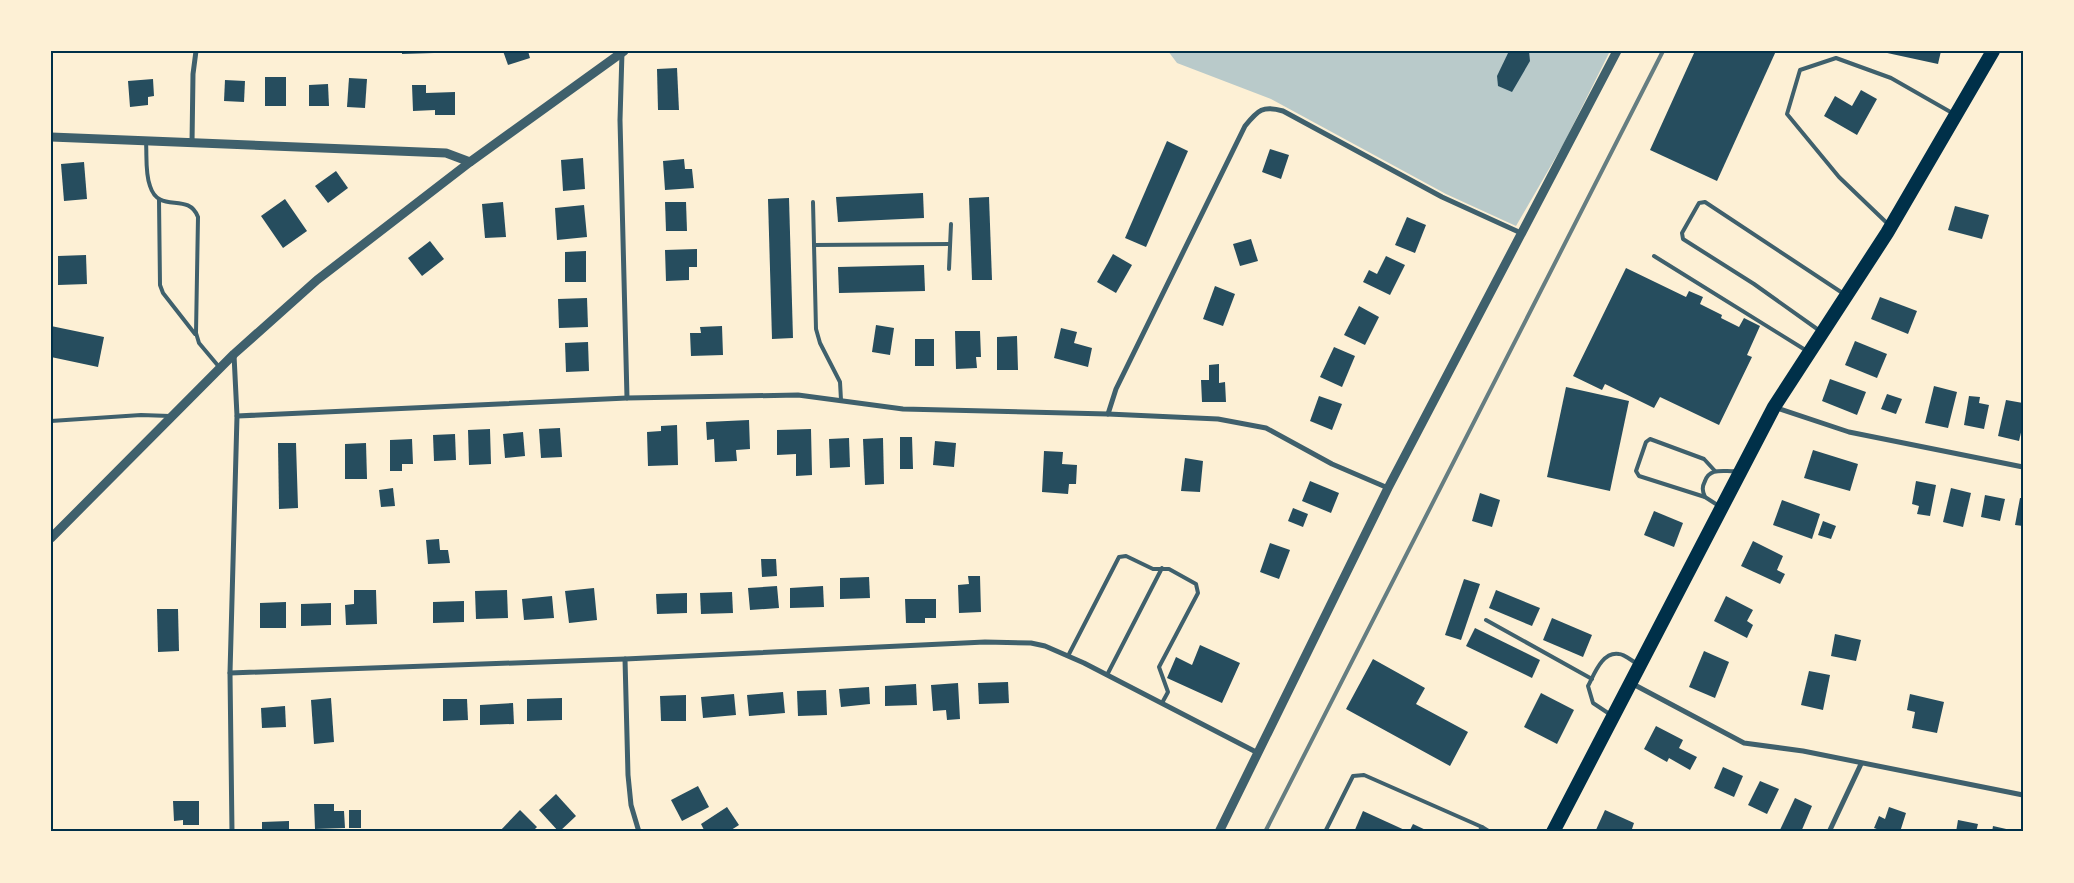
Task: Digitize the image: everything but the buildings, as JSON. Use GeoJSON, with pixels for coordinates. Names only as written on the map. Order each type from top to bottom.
{"type":"FeatureCollection","features":[{"type":"Feature","properties":{"kind":"highway"},"geometry":{"type":"LineString","coordinates":[[1553,832],[1774,407],[1890,226],[1993,51]]}},
{"type":"Feature","properties":{"kind":"street"},"geometry":{"type":"LineString","coordinates":[[192,144],[193,74],[196,51]]}},
{"type":"Feature","properties":{"kind":"street"},"geometry":{"type":"LineString","coordinates":[[1219,832],[1388,488],[1617,51]]}},
{"type":"Feature","properties":{"kind":"street"},"geometry":{"type":"LineString","coordinates":[[51,538],[234,354],[346,256],[470,162],[622,52]]}},
{"type":"Feature","properties":{"kind":"street"},"geometry":{"type":"LineString","coordinates":[[622,52],[620,120],[627,398]]}},
{"type":"Feature","properties":{"kind":"street"},"geometry":{"type":"LineString","coordinates":[[1108,414],[1116,389],[1245,126],[1259,111],[1271,108],[1283,111],[1442,196],[1521,233]]}},
{"type":"Feature","properties":{"kind":"street"},"geometry":{"type":"LineString","coordinates":[[51,137],[446,153],[470,162]]}},
{"type":"Feature","properties":{"kind":"street"},"geometry":{"type":"LineString","coordinates":[[232,832],[230,673],[237,416],[234,354]]}},
{"type":"Feature","properties":{"kind":"street"},"geometry":{"type":"LineString","coordinates":[[237,416],[627,398],[798,395],[903,409],[1108,414],[1218,420],[1266,428],[1332,464],[1388,488]]}},
{"type":"Feature","properties":{"kind":"street"},"geometry":{"type":"LineString","coordinates":[[1774,407],[1849,432],[2023,467]]}},
{"type":"Feature","properties":{"kind":"street"},"geometry":{"type":"LineString","coordinates":[[230,673],[626,659],[985,642],[1031,643],[1045,646],[1068,656],[1258,753]]}},
{"type":"Feature","properties":{"kind":"street"},"geometry":{"type":"LineString","coordinates":[[626,659],[628,775],[631,806],[637,831]]}},
{"type":"Feature","properties":{"kind":"street"},"geometry":{"type":"LineString","coordinates":[[1630,683],[1744,743],[1803,751],[2023,795]]}},
{"type":"Feature","properties":{"kind":"street"},"geometry":{"type":"LineString","coordinates":[[1829,832],[1861,764]]}},
{"type":"Feature","properties":{"kind":"lane"},"geometry":{"type":"LineString","coordinates":[[1890,226],[1839,177],[1787,114],[1800,70],[1836,58],[1891,78],[1955,114]]}},
{"type":"Feature","properties":{"kind":"lane"},"geometry":{"type":"LineString","coordinates":[[146,142],[149,185],[159,200],[158,269],[160,285],[163,293],[196,336],[199,343],[220,368]]}},
{"type":"Feature","properties":{"kind":"lane"},"geometry":{"type":"LineString","coordinates":[[159,200],[188,204],[195,209],[198,216],[196,336]]}},
{"type":"Feature","properties":{"kind":"lane"},"geometry":{"type":"LineString","coordinates":[[812,202],[816,329],[820,343],[840,382],[841,400]]}},
{"type":"Feature","properties":{"kind":"lane"},"geometry":{"type":"LineString","coordinates":[[1822,332],[1754,284],[1683,239],[1682,233],[1699,203],[1704,202],[1846,296]]}},
{"type":"Feature","properties":{"kind":"lane"},"geometry":{"type":"LineString","coordinates":[[949,269],[951,224]]}},
{"type":"Feature","properties":{"kind":"lane"},"geometry":{"type":"LineString","coordinates":[[814,245],[950,244]]}},
{"type":"Feature","properties":{"kind":"lane"},"geometry":{"type":"LineString","coordinates":[[1654,256],[1809,352]]}},
{"type":"Feature","properties":{"kind":"lane"},"geometry":{"type":"LineString","coordinates":[[51,422],[141,415],[172,416]]}},
{"type":"Feature","properties":{"kind":"lane"},"geometry":{"type":"LineString","coordinates":[[1714,471],[1704,459],[1650,439],[1646,442],[1636,471],[1639,476],[1705,497],[1722,508]]}},
{"type":"Feature","properties":{"kind":"lane"},"geometry":{"type":"LineString","coordinates":[[1705,497],[1702,487],[1708,474],[1714,471],[1741,470]]}},
{"type":"Feature","properties":{"kind":"lane"},"geometry":{"type":"LineString","coordinates":[[1068,656],[1119,557],[1126,556],[1153,568],[1169,569],[1196,584],[1198,593],[1159,667],[1168,692],[1162,703]]}},
{"type":"Feature","properties":{"kind":"lane"},"geometry":{"type":"LineString","coordinates":[[1107,675],[1162,568]]}},
{"type":"Feature","properties":{"kind":"lane"},"geometry":{"type":"LineString","coordinates":[[1486,620],[1592,679]]}},
{"type":"Feature","properties":{"kind":"lane"},"geometry":{"type":"LineString","coordinates":[[1613,716],[1593,703],[1588,686],[1603,659],[1610,655],[1619,654],[1640,665]]}},
{"type":"Feature","properties":{"kind":"lane"},"geometry":{"type":"LineString","coordinates":[[1324,832],[1353,776],[1364,775],[1490,832]]}},
{"type":"Feature","properties":{"kind":"shaded area"},"geometry":{"type":"Polygon","coordinates":[[[1168,51],[1610,51],[1564,143],[1516,226],[1446,194],[1271,99],[1177,63],[1168,51]]]}},
{"type":"Feature","properties":{"kind":"railway"},"geometry":{"type":"LineString","coordinates":[[1265,832],[1663,51]]}}]}
